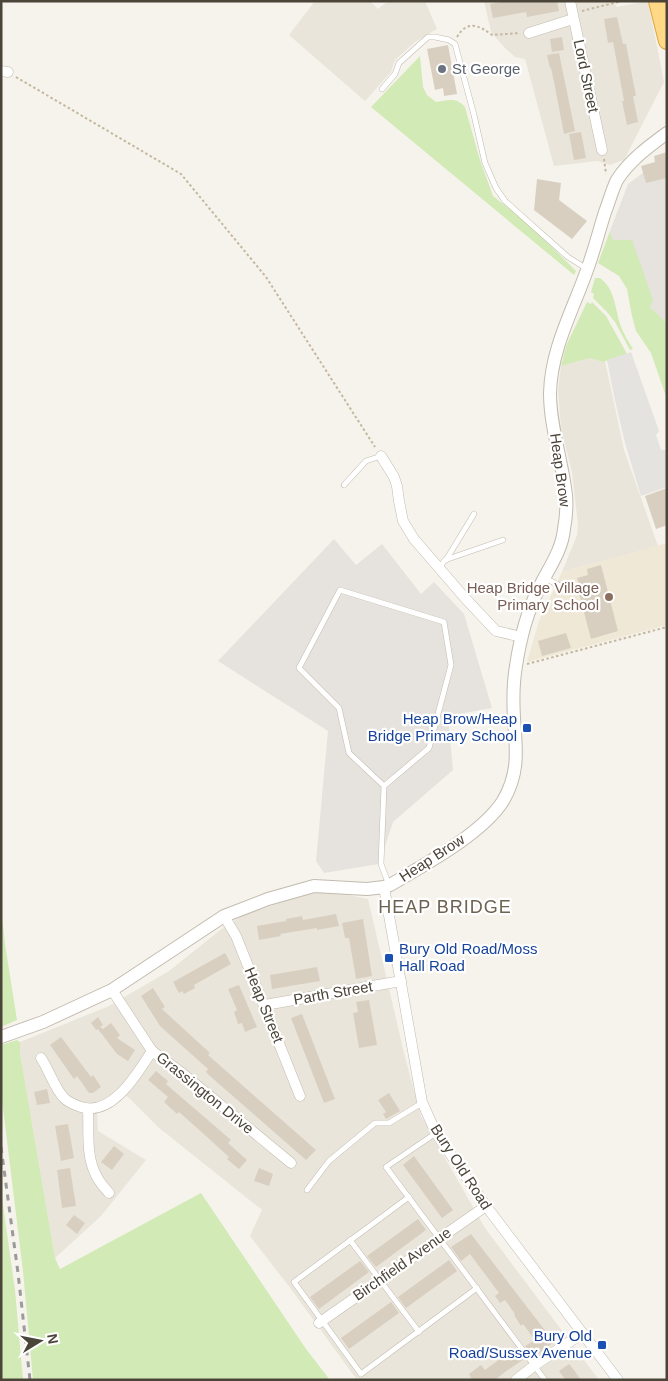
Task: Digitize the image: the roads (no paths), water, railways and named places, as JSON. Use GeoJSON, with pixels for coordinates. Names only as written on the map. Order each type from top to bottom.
{"type":"FeatureCollection","features":[{"type":"Feature","properties":{"kind":"highway"},"geometry":{"type":"LineString","coordinates":[[657,1],[667,41]]}},
{"type":"Feature","properties":{"kind":"street","name":"Lord Street"},"geometry":{"type":"LineString","coordinates":[[570,1],[602,150]]}},
{"type":"Feature","properties":{"kind":"street"},"geometry":{"type":"LineString","coordinates":[[530,33],[573,16]]}},
{"type":"Feature","properties":{"kind":"street","name":"Heap Brow"},"geometry":{"type":"LineString","coordinates":[[387,886],[436,858],[475,830],[496,810],[509,789],[517,758],[514,717],[516,667],[522,637],[528,613],[556,556],[564,532],[566,514],[566,495],[551,416],[550,392],[553,362],[617,181],[625,168],[637,156],[667,133]]}},
{"type":"Feature","properties":{"kind":"street"},"geometry":{"type":"LineString","coordinates":[[380,456],[390,468],[397,486],[398,501],[403,521],[414,539],[442,564],[465,598],[496,631],[522,637]]}},
{"type":"Feature","properties":{"kind":"street"},"geometry":{"type":"LineString","coordinates":[[1,1037],[43,1022],[112,990],[224,916],[268,898],[314,886],[367,889],[387,886]]}},
{"type":"Feature","properties":{"kind":"street","name":"Bury Old Road"},"geometry":{"type":"LineString","coordinates":[[387,886],[422,1102],[436,1133],[486,1206],[618,1380]]}},
{"type":"Feature","properties":{"kind":"street","name":"Heap Street"},"geometry":{"type":"LineString","coordinates":[[224,916],[236,936],[300,1096]]}},
{"type":"Feature","properties":{"kind":"street","name":"Parth Street"},"geometry":{"type":"LineString","coordinates":[[265,1006],[401,980]]}},
{"type":"Feature","properties":{"kind":"street","name":"Grassington Drive"},"geometry":{"type":"LineString","coordinates":[[112,990],[152,1051],[182,1073],[291,1163]]}},
{"type":"Feature","properties":{"kind":"street"},"geometry":{"type":"LineString","coordinates":[[42,1058],[56,1088],[66,1100],[74,1105],[88,1109],[103,1105],[122,1092],[129,1085],[152,1051]]}},
{"type":"Feature","properties":{"kind":"street"},"geometry":{"type":"LineString","coordinates":[[88,1109],[91,1164],[95,1174],[109,1193]]}},
{"type":"Feature","properties":{"kind":"street","name":"Birchfield Avenue"},"geometry":{"type":"LineString","coordinates":[[321,1322],[486,1206]]}},
{"type":"Feature","properties":{"kind":"street"},"geometry":{"type":"LineString","coordinates":[[516,1380],[583,1333]]}},
{"type":"Feature","properties":{"kind":"lane"},"geometry":{"type":"LineString","coordinates":[[382,88],[396,74],[399,63],[428,38],[435,37],[455,44],[474,115],[484,163],[496,188],[505,201],[568,257],[587,269]]}},
{"type":"Feature","properties":{"kind":"lane"},"geometry":{"type":"LineString","coordinates":[[344,485],[366,461],[380,456]]}},
{"type":"Feature","properties":{"kind":"lane"},"geometry":{"type":"LineString","coordinates":[[442,564],[474,514]]}},
{"type":"Feature","properties":{"kind":"lane"},"geometry":{"type":"LineString","coordinates":[[442,564],[503,540]]}},
{"type":"Feature","properties":{"kind":"lane"},"geometry":{"type":"LineString","coordinates":[[544,578],[566,589]]}},
{"type":"Feature","properties":{"kind":"lane"},"geometry":{"type":"LineString","coordinates":[[384,786],[349,753],[339,708],[299,668],[340,590],[444,622],[451,665],[429,748],[384,786],[381,864],[387,886]]}},
{"type":"Feature","properties":{"kind":"lane"},"geometry":{"type":"LineString","coordinates":[[307,1190],[329,1161],[375,1123],[388,1123],[422,1102]]}},
{"type":"Feature","properties":{"kind":"lane"},"geometry":{"type":"LineString","coordinates":[[436,1133],[386,1168],[546,1380]]}},
{"type":"Feature","properties":{"kind":"lane"},"geometry":{"type":"LineString","coordinates":[[409,1197],[294,1282],[321,1322],[361,1374],[477,1288]]}},
{"type":"Feature","properties":{"kind":"lane"},"geometry":{"type":"LineString","coordinates":[[350,1240],[419,1332]]}},
{"type":"Feature","properties":{"kind":"railway"},"geometry":{"type":"LineString","coordinates":[[1,1147],[30,1380]]}},
{"type":"Feature","properties":{"kind":"place","name":"St George"},"geometry":{"type":"Point","coordinates":[442,69]}},
{"type":"Feature","properties":{"kind":"place","name":"Heap Bridge Village Primary School"},"geometry":{"type":"Point","coordinates":[609,597]}},
{"type":"Feature","properties":{"kind":"place","name":"Heap Brow/Heap Bridge Primary School"},"geometry":{"type":"Point","coordinates":[527,728]}},
{"type":"Feature","properties":{"kind":"place","name":"Bury Old Road/Moss Hall Road"},"geometry":{"type":"Point","coordinates":[389,958]}},
{"type":"Feature","properties":{"kind":"place","name":"Bury Old Road/Sussex Avenue"},"geometry":{"type":"Point","coordinates":[602,1345]}},
{"type":"Feature","properties":{"kind":"district","name":"HEAP BRIDGE"},"geometry":{"type":"Point","coordinates":[445,907]}}]}
